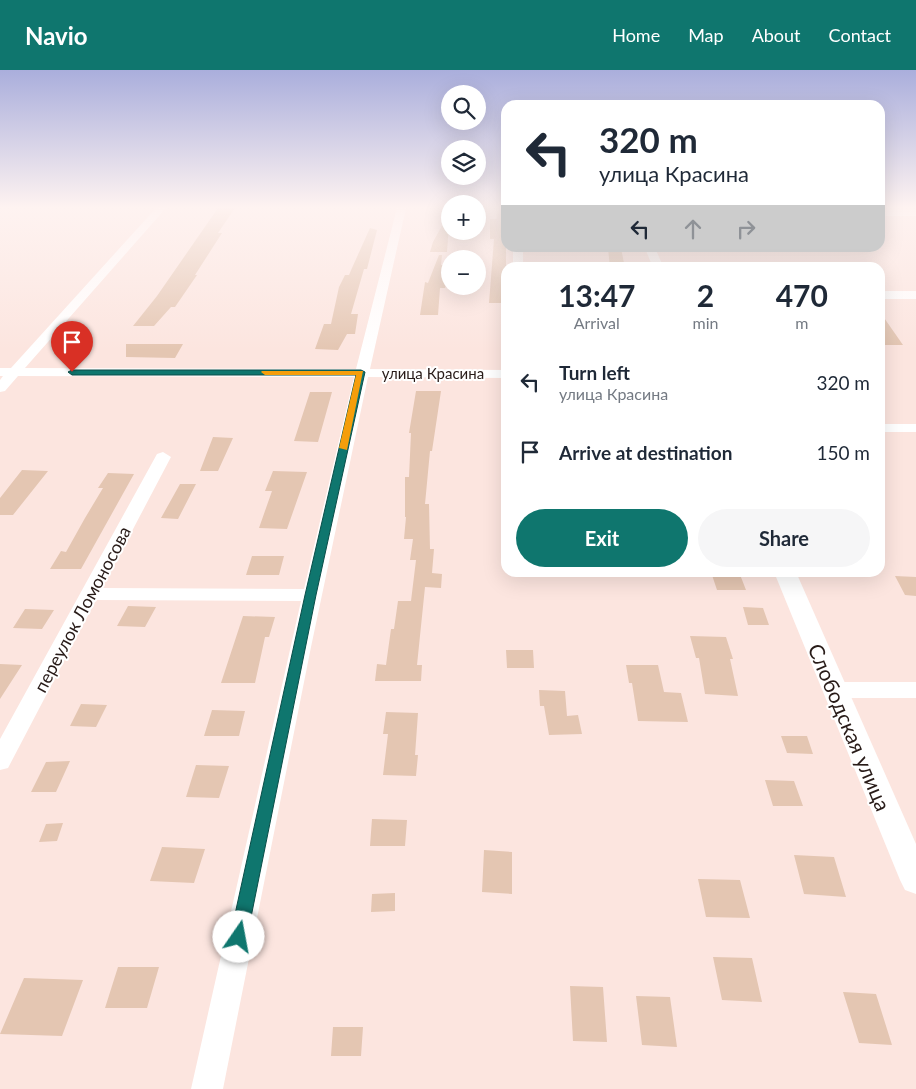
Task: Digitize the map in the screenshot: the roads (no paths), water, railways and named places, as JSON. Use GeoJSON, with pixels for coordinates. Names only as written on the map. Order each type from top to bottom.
{"type":"FeatureCollection","features":[{"type":"Feature","properties":{"kind":"street"},"geometry":{"type":"LineString","coordinates":[[0,388],[119,256]]}},
{"type":"Feature","properties":{"kind":"street"},"geometry":{"type":"LineString","coordinates":[[207,1089],[311,595],[361,372],[390,256]]}},
{"type":"Feature","properties":{"kind":"street"},"geometry":{"type":"LineString","coordinates":[[885,295],[916,295]]}},
{"type":"Feature","properties":{"kind":"street","name":"улица Красина"},"geometry":{"type":"LineString","coordinates":[[0,372],[501,374]]}},
{"type":"Feature","properties":{"kind":"street"},"geometry":{"type":"LineString","coordinates":[[885,428],[916,428]]}},
{"type":"Feature","properties":{"kind":"street","name":"переулок Ломоносова"},"geometry":{"type":"LineString","coordinates":[[0,761],[163,457]]}},
{"type":"Feature","properties":{"kind":"street","name":"Слободская улица"},"geometry":{"type":"LineString","coordinates":[[787,577],[916,880]]}},
{"type":"Feature","properties":{"kind":"street"},"geometry":{"type":"LineString","coordinates":[[90,594],[311,595]]}},
{"type":"Feature","properties":{"kind":"street"},"geometry":{"type":"LineString","coordinates":[[834,690],[916,690]]}}]}
